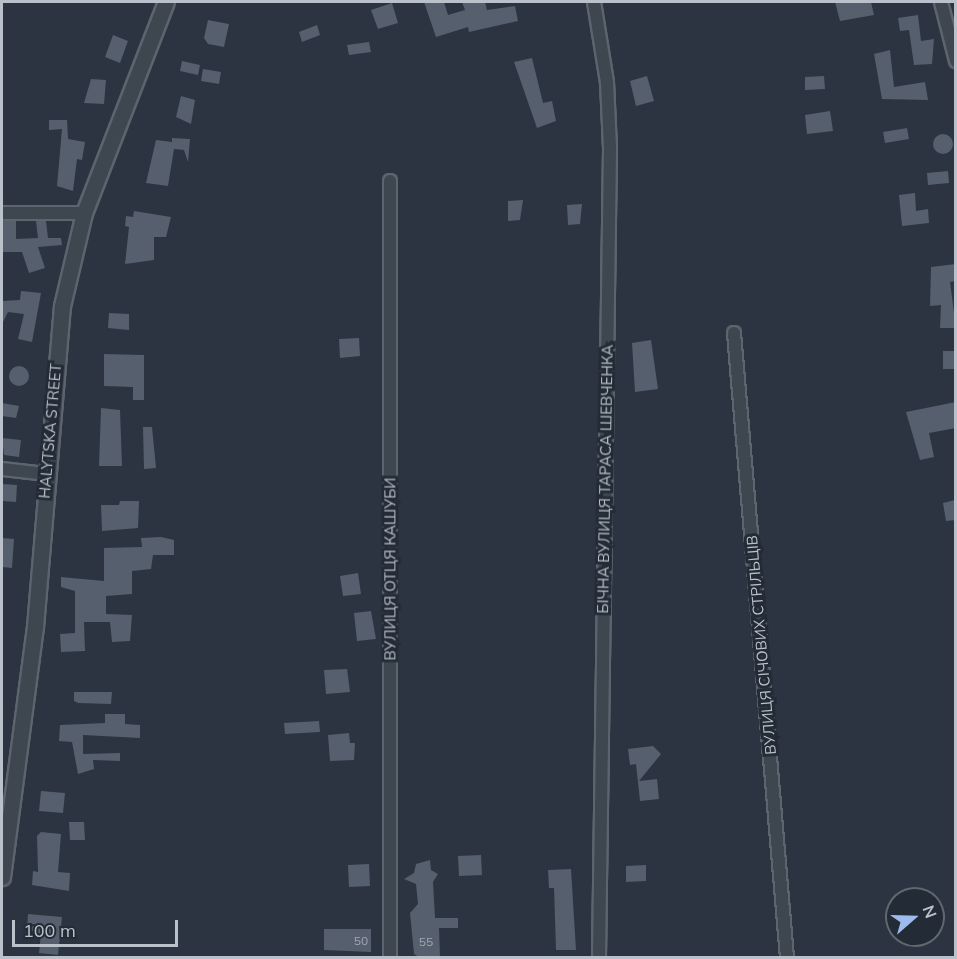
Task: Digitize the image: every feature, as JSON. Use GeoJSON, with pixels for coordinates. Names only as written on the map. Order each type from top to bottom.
{"type":"FeatureCollection","features":[{"type":"Feature","properties":{"kind":"street","name":"HALYTSKA STREET"},"geometry":{"type":"LineString","coordinates":[[2,877],[35,627],[46,474],[62,306],[84,213],[166,2]]}},
{"type":"Feature","properties":{"kind":"street","name":"БІЧНА ВУЛИЦЯ ТАРАСА ШЕВЧЕНКА"},"geometry":{"type":"LineString","coordinates":[[594,2],[607,82],[610,149],[599,957]]}},
{"type":"Feature","properties":{"kind":"street"},"geometry":{"type":"LineString","coordinates":[[941,2],[956,61]]}},
{"type":"Feature","properties":{"kind":"street","name":"ВУЛИЦЯ ОТЦЯ КАШУБИ"},"geometry":{"type":"LineString","coordinates":[[390,181],[390,957]]}},
{"type":"Feature","properties":{"kind":"street"},"geometry":{"type":"LineString","coordinates":[[2,213],[84,213]]}},
{"type":"Feature","properties":{"kind":"street","name":"ВУЛИЦЯ СІЧОВИХ СТРІЛЬЦІВ"},"geometry":{"type":"LineString","coordinates":[[734,333],[787,957]]}},
{"type":"Feature","properties":{"kind":"street"},"geometry":{"type":"LineString","coordinates":[[2,470],[46,474]]}},
{"type":"Feature","properties":{"kind":"building"},"geometry":{"type":"Polygon","coordinates":[[[424,2],[444,2],[448,15],[465,10],[462,2],[485,2],[487,10],[515,6],[518,21],[469,32],[468,27],[436,37],[424,2]]]}},
{"type":"Feature","properties":{"kind":"building"},"geometry":{"type":"Polygon","coordinates":[[[835,2],[871,2],[874,15],[840,21],[835,2]]]}},
{"type":"Feature","properties":{"kind":"building"},"geometry":{"type":"Polygon","coordinates":[[[392,3],[398,23],[378,29],[371,10],[392,3]]]}},
{"type":"Feature","properties":{"kind":"building"},"geometry":{"type":"Polygon","coordinates":[[[918,15],[921,41],[934,39],[932,64],[914,65],[909,30],[900,31],[898,18],[918,15]]]}},
{"type":"Feature","properties":{"kind":"building"},"geometry":{"type":"Polygon","coordinates":[[[208,20],[229,24],[224,47],[208,44],[204,38],[208,20]]]}},
{"type":"Feature","properties":{"kind":"building"},"geometry":{"type":"Polygon","coordinates":[[[317,25],[320,35],[302,42],[299,32],[317,25]]]}},
{"type":"Feature","properties":{"kind":"building"},"geometry":{"type":"Polygon","coordinates":[[[113,35],[128,41],[120,63],[105,57],[113,35]]]}},
{"type":"Feature","properties":{"kind":"building"},"geometry":{"type":"Polygon","coordinates":[[[369,42],[371,52],[349,55],[347,45],[369,42]]]}},
{"type":"Feature","properties":{"kind":"building"},"geometry":{"type":"Polygon","coordinates":[[[890,50],[894,87],[925,82],[928,100],[882,99],[874,54],[890,50]]]}},
{"type":"Feature","properties":{"kind":"building"},"geometry":{"type":"Polygon","coordinates":[[[532,58],[543,103],[552,101],[556,121],[537,128],[514,62],[532,58]]]}},
{"type":"Feature","properties":{"kind":"building"},"geometry":{"type":"Polygon","coordinates":[[[182,61],[200,65],[198,75],[180,71],[182,61]]]}},
{"type":"Feature","properties":{"kind":"building"},"geometry":{"type":"Polygon","coordinates":[[[203,69],[221,72],[219,84],[201,81],[203,69]]]}},
{"type":"Feature","properties":{"kind":"building"},"geometry":{"type":"Polygon","coordinates":[[[647,76],[654,101],[636,106],[630,81],[647,76]]]}},
{"type":"Feature","properties":{"kind":"building"},"geometry":{"type":"Polygon","coordinates":[[[824,76],[825,89],[805,90],[805,77],[824,76]]]}},
{"type":"Feature","properties":{"kind":"building"},"geometry":{"type":"Polygon","coordinates":[[[91,79],[106,80],[104,104],[84,103],[91,79]]]}},
{"type":"Feature","properties":{"kind":"building"},"geometry":{"type":"Polygon","coordinates":[[[181,96],[195,100],[191,124],[176,117],[181,96]]]}},
{"type":"Feature","properties":{"kind":"building"},"geometry":{"type":"Polygon","coordinates":[[[830,111],[833,131],[807,134],[805,115],[830,111]]]}},
{"type":"Feature","properties":{"kind":"building"},"geometry":{"type":"Polygon","coordinates":[[[49,120],[67,120],[68,139],[85,142],[82,160],[77,159],[73,191],[57,186],[62,129],[49,130],[49,120]]]}},
{"type":"Feature","properties":{"kind":"building"},"geometry":{"type":"Polygon","coordinates":[[[907,128],[909,139],[885,143],[883,132],[907,128]]]}},
{"type":"Feature","properties":{"kind":"building"},"geometry":{"type":"Polygon","coordinates":[[[939,134],[947,134],[953,140],[953,148],[947,154],[939,154],[933,148],[933,140],[939,134]]]}},
{"type":"Feature","properties":{"kind":"building"},"geometry":{"type":"Polygon","coordinates":[[[172,138],[190,139],[188,162],[184,150],[174,149],[168,186],[146,183],[156,140],[172,142],[172,138]]]}},
{"type":"Feature","properties":{"kind":"building"},"geometry":{"type":"Polygon","coordinates":[[[948,171],[949,183],[928,185],[927,173],[948,171]]]}},
{"type":"Feature","properties":{"kind":"building"},"geometry":{"type":"Polygon","coordinates":[[[915,193],[916,211],[928,209],[929,223],[902,226],[899,195],[915,193]]]}},
{"type":"Feature","properties":{"kind":"building"},"geometry":{"type":"Polygon","coordinates":[[[523,200],[520,220],[508,221],[508,201],[523,200]]]}},
{"type":"Feature","properties":{"kind":"building"},"geometry":{"type":"Polygon","coordinates":[[[582,204],[580,224],[568,225],[567,205],[582,204]]]}},
{"type":"Feature","properties":{"kind":"building"},"geometry":{"type":"Polygon","coordinates":[[[134,211],[171,217],[166,237],[154,237],[154,260],[125,264],[129,227],[125,226],[126,216],[133,217],[134,211]]]}},
{"type":"Feature","properties":{"kind":"building"},"geometry":{"type":"Polygon","coordinates":[[[2,221],[16,221],[16,239],[38,238],[36,221],[46,221],[48,238],[61,238],[62,245],[38,247],[45,268],[29,273],[22,252],[2,252],[2,221]]]}},
{"type":"Feature","properties":{"kind":"building"},"geometry":{"type":"Polygon","coordinates":[[[956,264],[956,281],[950,282],[956,328],[940,328],[941,305],[930,306],[931,267],[956,264]]]}},
{"type":"Feature","properties":{"kind":"building"},"geometry":{"type":"Polygon","coordinates":[[[21,291],[41,293],[32,342],[18,339],[24,314],[8,312],[2,324],[2,301],[20,300],[21,291]]]}},
{"type":"Feature","properties":{"kind":"building"},"geometry":{"type":"Polygon","coordinates":[[[109,313],[129,314],[129,330],[108,328],[109,313]]]}},
{"type":"Feature","properties":{"kind":"building"},"geometry":{"type":"Polygon","coordinates":[[[359,338],[360,356],[340,358],[339,339],[359,338]]]}},
{"type":"Feature","properties":{"kind":"building"},"geometry":{"type":"Polygon","coordinates":[[[651,340],[658,389],[635,392],[632,343],[651,340]]]}},
{"type":"Feature","properties":{"kind":"building"},"geometry":{"type":"Polygon","coordinates":[[[943,351],[956,351],[956,369],[943,369],[943,351]]]}},
{"type":"Feature","properties":{"kind":"building"},"geometry":{"type":"Polygon","coordinates":[[[104,354],[144,355],[144,400],[133,400],[133,387],[104,386],[104,354]]]}},
{"type":"Feature","properties":{"kind":"building"},"geometry":{"type":"Polygon","coordinates":[[[19,366],[26,369],[29,376],[26,383],[19,386],[12,383],[9,376],[12,369],[19,366]]]}},
{"type":"Feature","properties":{"kind":"building"},"geometry":{"type":"Polygon","coordinates":[[[956,402],[956,428],[929,433],[934,457],[920,460],[906,412],[956,402]]]}},
{"type":"Feature","properties":{"kind":"building"},"geometry":{"type":"Polygon","coordinates":[[[2,403],[19,406],[16,418],[2,416],[2,403]]]}},
{"type":"Feature","properties":{"kind":"building"},"geometry":{"type":"Polygon","coordinates":[[[101,408],[120,410],[122,466],[99,466],[101,408]]]}},
{"type":"Feature","properties":{"kind":"building"},"geometry":{"type":"Polygon","coordinates":[[[143,427],[152,427],[156,468],[144,469],[143,427]]]}},
{"type":"Feature","properties":{"kind":"building"},"geometry":{"type":"Polygon","coordinates":[[[2,438],[21,440],[19,457],[4,455],[2,438]]]}},
{"type":"Feature","properties":{"kind":"building"},"geometry":{"type":"Polygon","coordinates":[[[2,484],[17,485],[16,502],[2,501],[2,484]]]}},
{"type":"Feature","properties":{"kind":"building"},"geometry":{"type":"Polygon","coordinates":[[[955,500],[956,520],[946,521],[943,503],[955,500]]]}},
{"type":"Feature","properties":{"kind":"building"},"geometry":{"type":"Polygon","coordinates":[[[120,501],[139,501],[138,528],[102,531],[101,505],[119,505],[120,501]]]}},
{"type":"Feature","properties":{"kind":"building"},"geometry":{"type":"Polygon","coordinates":[[[161,537],[174,540],[174,555],[153,555],[151,569],[132,571],[132,594],[106,596],[106,614],[132,615],[130,641],[112,642],[110,622],[84,622],[85,651],[61,652],[60,634],[75,633],[75,591],[61,587],[61,577],[104,581],[104,548],[142,547],[141,538],[161,537]]]}},
{"type":"Feature","properties":{"kind":"building"},"geometry":{"type":"Polygon","coordinates":[[[2,538],[14,539],[12,568],[2,567],[2,538]]]}},
{"type":"Feature","properties":{"kind":"building"},"geometry":{"type":"Polygon","coordinates":[[[358,573],[361,594],[343,596],[340,576],[358,573]]]}},
{"type":"Feature","properties":{"kind":"building"},"geometry":{"type":"Polygon","coordinates":[[[371,611],[376,639],[357,641],[354,613],[371,611]]]}},
{"type":"Feature","properties":{"kind":"building"},"geometry":{"type":"Polygon","coordinates":[[[347,669],[350,692],[326,694],[324,670],[347,669]]]}},
{"type":"Feature","properties":{"kind":"building"},"geometry":{"type":"Polygon","coordinates":[[[74,692],[112,692],[111,704],[78,703],[74,701],[74,692]]]}},
{"type":"Feature","properties":{"kind":"building"},"geometry":{"type":"Polygon","coordinates":[[[105,714],[125,714],[125,724],[140,725],[140,738],[83,735],[83,754],[120,753],[120,761],[93,760],[94,769],[78,774],[72,742],[59,741],[60,725],[105,723],[105,714]]]}},
{"type":"Feature","properties":{"kind":"building"},"geometry":{"type":"Polygon","coordinates":[[[319,721],[320,732],[285,734],[284,723],[319,721]]]}},
{"type":"Feature","properties":{"kind":"building"},"geometry":{"type":"Polygon","coordinates":[[[349,733],[350,743],[355,743],[354,760],[330,761],[328,735],[349,733]]]}},
{"type":"Feature","properties":{"kind":"building"},"geometry":{"type":"Polygon","coordinates":[[[653,746],[661,754],[639,781],[657,779],[659,799],[640,801],[636,764],[630,765],[628,749],[653,746]]]}},
{"type":"Feature","properties":{"kind":"building"},"geometry":{"type":"Polygon","coordinates":[[[41,791],[65,793],[63,813],[39,811],[41,791]]]}},
{"type":"Feature","properties":{"kind":"building"},"geometry":{"type":"Polygon","coordinates":[[[69,822],[84,822],[85,840],[70,840],[69,822]]]}},
{"type":"Feature","properties":{"kind":"building"},"geometry":{"type":"Polygon","coordinates":[[[41,832],[61,834],[58,872],[70,873],[69,891],[32,885],[33,871],[38,872],[37,836],[41,832]]]}},
{"type":"Feature","properties":{"kind":"building"},"geometry":{"type":"Polygon","coordinates":[[[481,855],[482,875],[459,876],[458,856],[481,855]]]}},
{"type":"Feature","properties":{"kind":"building"},"geometry":{"type":"Polygon","coordinates":[[[430,860],[431,870],[438,874],[433,882],[435,918],[458,918],[458,928],[439,928],[440,957],[419,957],[414,954],[410,913],[418,904],[416,884],[404,879],[414,873],[416,864],[430,860]]]}},
{"type":"Feature","properties":{"kind":"building"},"geometry":{"type":"Polygon","coordinates":[[[369,864],[370,886],[349,887],[348,865],[369,864]]]}},
{"type":"Feature","properties":{"kind":"building"},"geometry":{"type":"Polygon","coordinates":[[[646,865],[646,881],[626,882],[626,866],[646,865]]]}},
{"type":"Feature","properties":{"kind":"building"},"geometry":{"type":"Polygon","coordinates":[[[571,869],[576,950],[556,950],[554,888],[549,888],[548,870],[571,869]]]}},
{"type":"Feature","properties":{"kind":"building"},"geometry":{"type":"Polygon","coordinates":[[[28,914],[62,917],[58,955],[39,953],[41,934],[27,929],[28,914]]]}},
{"type":"Feature","properties":{"kind":"building"},"geometry":{"type":"Polygon","coordinates":[[[324,929],[371,929],[371,952],[324,950],[324,929]]]}}]}
